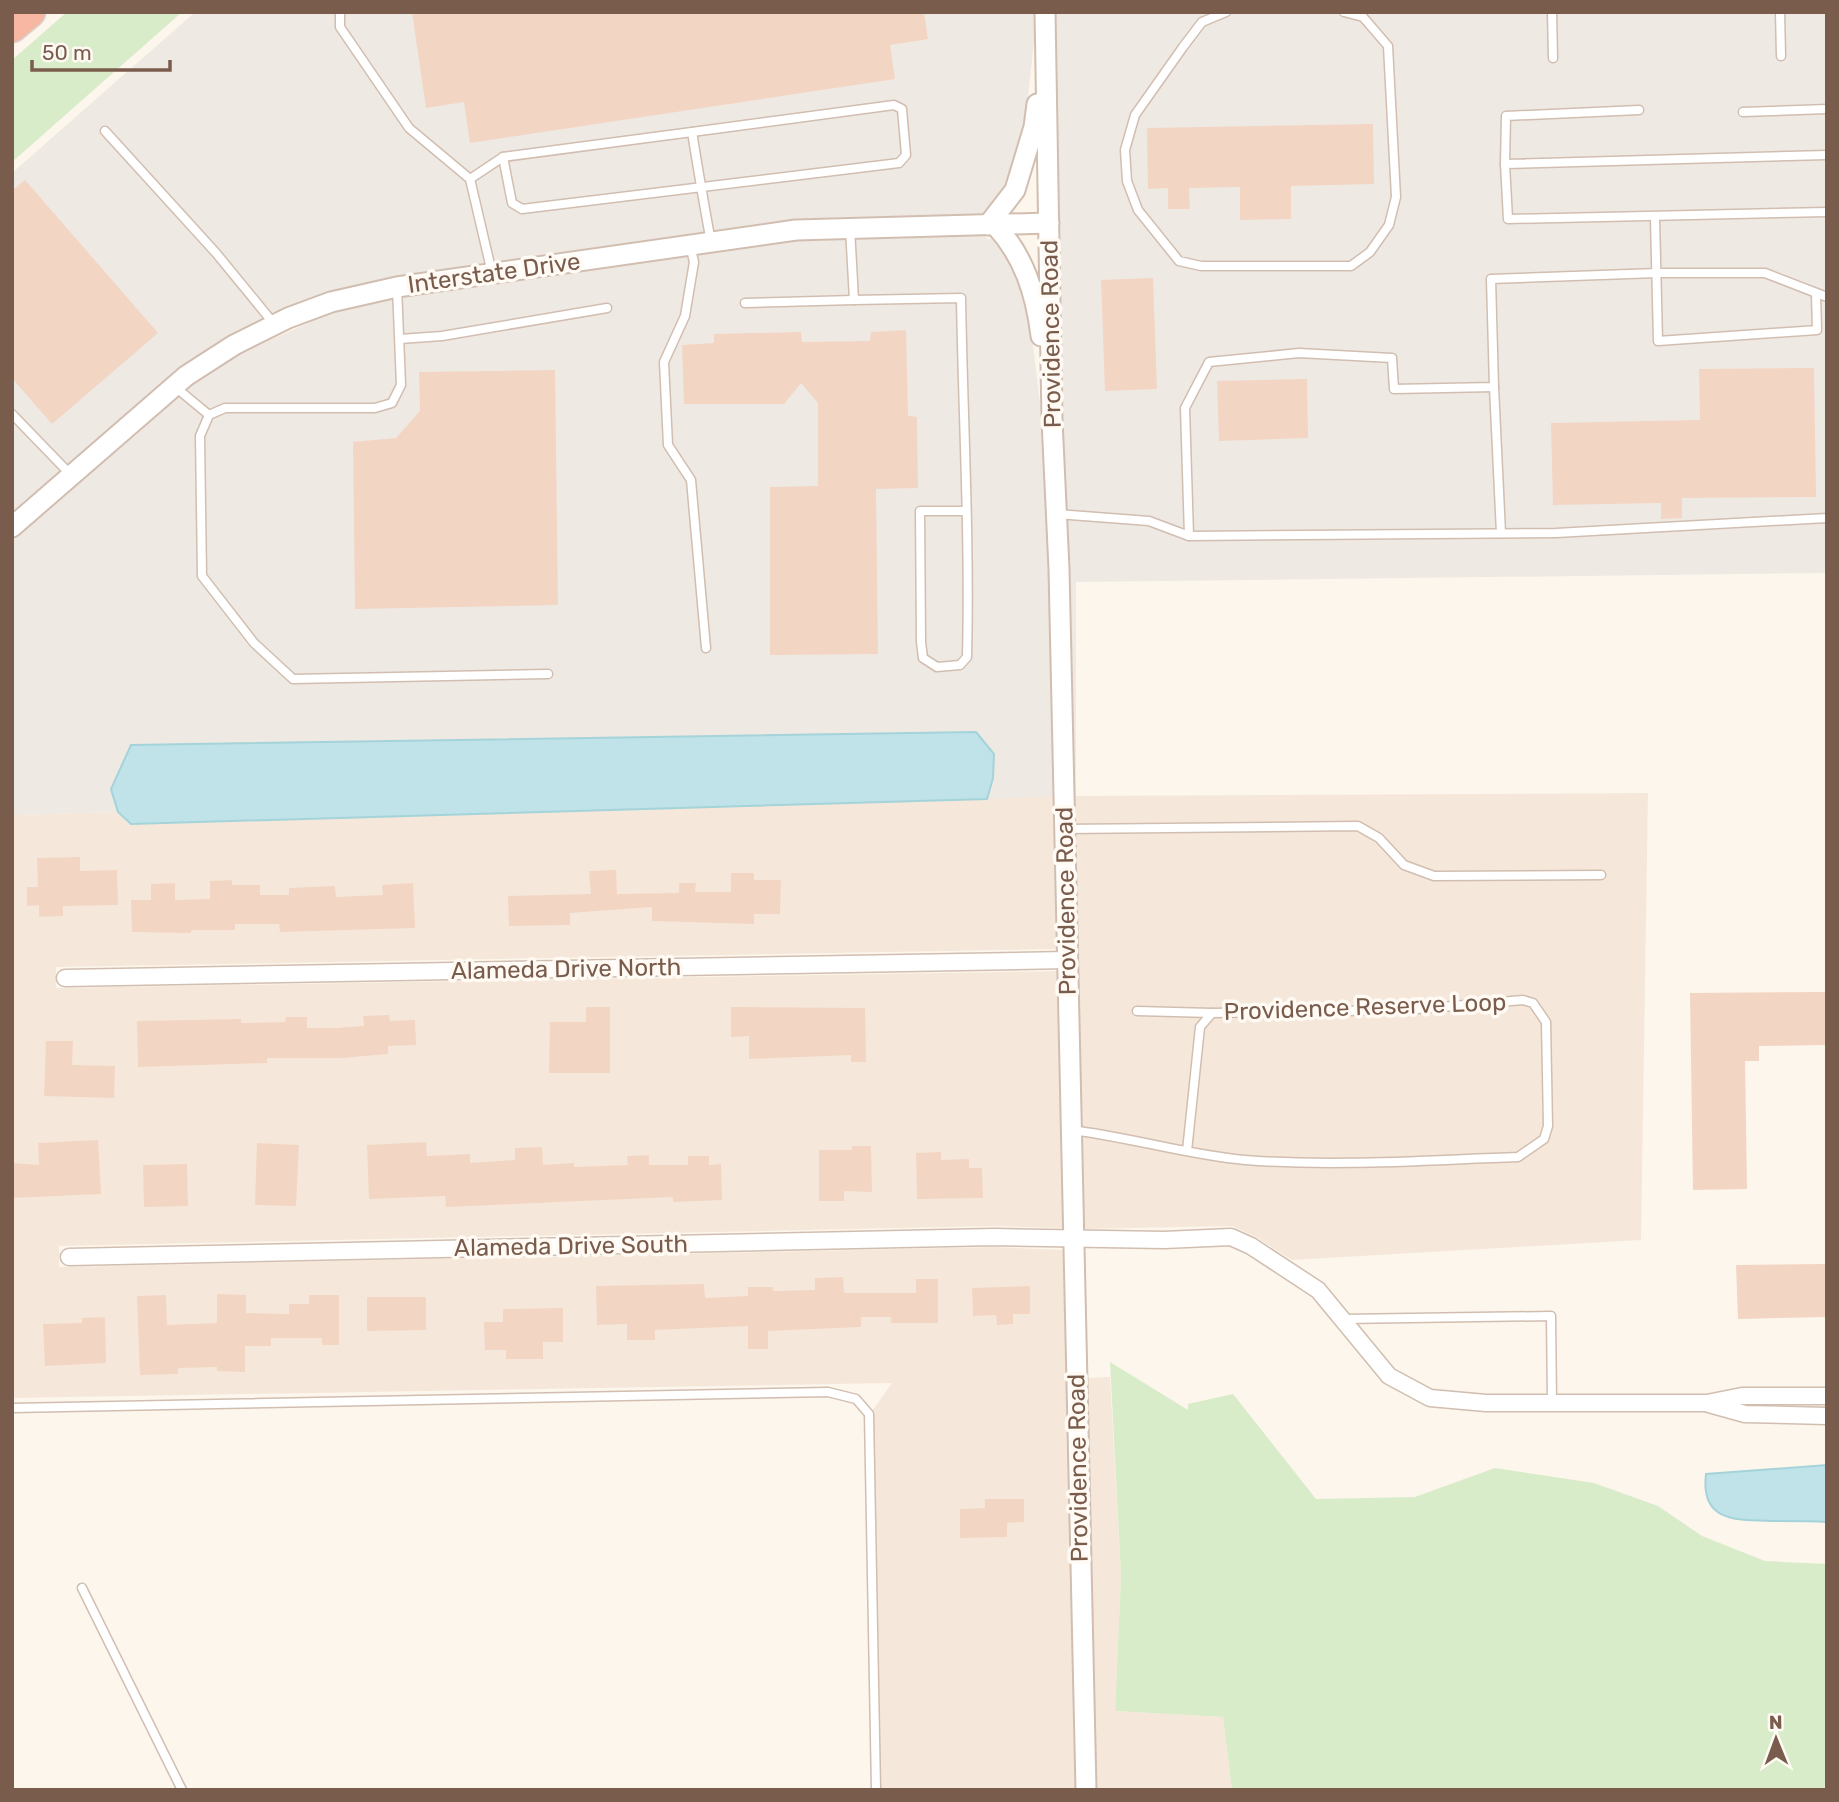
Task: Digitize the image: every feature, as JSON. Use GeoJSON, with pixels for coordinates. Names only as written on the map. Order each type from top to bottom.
{"type":"FeatureCollection","features":[{"type":"Feature","properties":{"kind":"highway"},"geometry":{"type":"LineString","coordinates":[[12,27],[30,12]]}},
{"type":"Feature","properties":{"kind":"street","name":"Providence Road"},"geometry":{"type":"LineString","coordinates":[[1045,18],[1052,420],[1057,514],[1086,1790]]}},
{"type":"Feature","properties":{"kind":"street"},"geometry":{"type":"LineString","coordinates":[[1045,18],[1034,127],[1015,190],[992,225],[1015,247],[1028,276],[1039,317],[1052,420]]}},
{"type":"Feature","properties":{"kind":"street","name":"Interstate Drive"},"geometry":{"type":"LineString","coordinates":[[12,527],[174,386],[234,345],[331,302],[397,286],[796,230],[1049,223]]}},
{"type":"Feature","properties":{"kind":"street","name":"Alameda Drive North"},"geometry":{"type":"LineString","coordinates":[[65,978],[1067,960]]}},
{"type":"Feature","properties":{"kind":"street","name":"Alameda Drive South"},"geometry":{"type":"LineString","coordinates":[[69,1256],[994,1237],[1072,1240],[1231,1237],[1251,1246],[1318,1290],[1345,1319],[1389,1377],[1422,1395],[1445,1401],[1552,1404],[1707,1403]]}},
{"type":"Feature","properties":{"kind":"street"},"geometry":{"type":"LineString","coordinates":[[1707,1403],[1742,1395],[1827,1396]]}},
{"type":"Feature","properties":{"kind":"street"},"geometry":{"type":"LineString","coordinates":[[1707,1403],[1745,1414],[1827,1416]]}},
{"type":"Feature","properties":{"kind":"lane"},"geometry":{"type":"LineString","coordinates":[[340,12],[340,27],[409,128],[470,179],[492,273]]}},
{"type":"Feature","properties":{"kind":"lane"},"geometry":{"type":"LineString","coordinates":[[1226,12],[1202,22],[1183,47],[1135,115],[1125,149],[1127,181],[1138,210],[1179,261],[1201,266],[1351,266],[1370,252],[1389,225],[1396,197],[1388,46],[1363,17],[1344,12]]}},
{"type":"Feature","properties":{"kind":"lane"},"geometry":{"type":"LineString","coordinates":[[1552,12],[1553,58]]}},
{"type":"Feature","properties":{"kind":"lane"},"geometry":{"type":"LineString","coordinates":[[1780,12],[1781,55]]}},
{"type":"Feature","properties":{"kind":"lane"},"geometry":{"type":"LineString","coordinates":[[470,179],[503,157],[894,105],[902,109],[905,156],[899,163],[522,209],[512,204],[503,157]]}},
{"type":"Feature","properties":{"kind":"lane"},"geometry":{"type":"LineString","coordinates":[[1743,112],[1827,109]]}},
{"type":"Feature","properties":{"kind":"lane"},"geometry":{"type":"LineString","coordinates":[[1639,110],[1506,117],[1508,219],[1656,218],[1827,212]]}},
{"type":"Feature","properties":{"kind":"lane"},"geometry":{"type":"LineString","coordinates":[[104,131],[216,253],[275,325]]}},
{"type":"Feature","properties":{"kind":"lane"},"geometry":{"type":"LineString","coordinates":[[692,132],[710,242]]}},
{"type":"Feature","properties":{"kind":"lane"},"geometry":{"type":"LineString","coordinates":[[1505,164],[1827,155]]}},
{"type":"Feature","properties":{"kind":"lane"},"geometry":{"type":"LineString","coordinates":[[1656,218],[1658,341],[1817,330],[1816,294]]}},
{"type":"Feature","properties":{"kind":"lane"},"geometry":{"type":"LineString","coordinates":[[850,228],[854,300]]}},
{"type":"Feature","properties":{"kind":"lane"},"geometry":{"type":"LineString","coordinates":[[690,245],[694,262],[685,316],[664,362],[668,445],[691,480],[706,648]]}},
{"type":"Feature","properties":{"kind":"lane"},"geometry":{"type":"LineString","coordinates":[[1502,533],[1491,279],[1657,273],[1765,273],[1827,296]]}},
{"type":"Feature","properties":{"kind":"lane"},"geometry":{"type":"LineString","coordinates":[[397,286],[401,385],[392,403],[375,408],[225,408],[209,415],[200,436],[202,576],[254,643],[293,679],[548,674]]}},
{"type":"Feature","properties":{"kind":"lane"},"geometry":{"type":"LineString","coordinates":[[745,303],[961,299],[965,511],[967,657],[960,665],[937,667],[923,658],[921,642],[920,511],[965,511]]}},
{"type":"Feature","properties":{"kind":"lane"},"geometry":{"type":"LineString","coordinates":[[400,339],[442,336],[607,308]]}},
{"type":"Feature","properties":{"kind":"lane"},"geometry":{"type":"LineString","coordinates":[[1189,536],[1185,408],[1209,362],[1299,353],[1392,358],[1394,389],[1494,387]]}},
{"type":"Feature","properties":{"kind":"lane"},"geometry":{"type":"LineString","coordinates":[[174,386],[209,415]]}},
{"type":"Feature","properties":{"kind":"lane"},"geometry":{"type":"LineString","coordinates":[[12,414],[71,475]]}},
{"type":"Feature","properties":{"kind":"lane"},"geometry":{"type":"LineString","coordinates":[[1057,514],[1149,521],[1189,536],[1502,533],[1827,518]]}},
{"type":"Feature","properties":{"kind":"lane"},"geometry":{"type":"LineString","coordinates":[[1064,829],[1359,827],[1379,838],[1404,865],[1434,876],[1601,875]]}},
{"type":"Feature","properties":{"kind":"lane","name":"Providence Reserve Loop"},"geometry":{"type":"LineString","coordinates":[[1523,1000],[1533,1003],[1546,1022],[1548,1126],[1544,1139],[1517,1157],[1285,1163],[1187,1151],[1200,1027],[1212,1013],[1406,1010],[1523,1000]]}},
{"type":"Feature","properties":{"kind":"lane"},"geometry":{"type":"LineString","coordinates":[[1137,1011],[1212,1013]]}},
{"type":"Feature","properties":{"kind":"lane"},"geometry":{"type":"LineString","coordinates":[[1072,1130],[1187,1151]]}},
{"type":"Feature","properties":{"kind":"lane"},"geometry":{"type":"LineString","coordinates":[[1345,1319],[1551,1316],[1552,1404]]}},
{"type":"Feature","properties":{"kind":"lane"},"geometry":{"type":"LineString","coordinates":[[12,1408],[828,1392],[856,1399],[869,1414],[876,1790]]}},
{"type":"Feature","properties":{"kind":"lane"},"geometry":{"type":"LineString","coordinates":[[82,1588],[182,1790]]}},
{"type":"Feature","properties":{"kind":"shaded area"},"geometry":{"type":"Polygon","coordinates":[[[195,12],[1035,12],[1036,22],[1025,125],[1007,185],[984,214],[795,219],[395,276],[328,292],[284,308],[230,335],[181,367],[12,513],[12,173],[195,12]]]}},
{"type":"Feature","properties":{"kind":"shaded area"},"geometry":{"type":"Polygon","coordinates":[[[1055,12],[1827,12],[1827,573],[1076,582],[1076,796],[1073,796],[1067,514],[1061,419],[1055,12]]]}},
{"type":"Feature","properties":{"kind":"shaded area"},"geometry":{"type":"Polygon","coordinates":[[[985,236],[989,240],[992,236],[1007,253],[1019,281],[1030,320],[1042,421],[1048,515],[1054,796],[987,799],[993,778],[111,789],[118,812],[12,815],[12,540],[148,421],[191,386],[238,354],[333,312],[398,297],[797,241],[985,236]]]}},
{"type":"Feature","properties":{"kind":"shaded area"},"geometry":{"type":"Polygon","coordinates":[[[1648,793],[1641,1240],[1292,1260],[1256,1237],[1232,1226],[1082,1229],[1073,796],[1648,793]]]}},
{"type":"Feature","properties":{"kind":"shaded area"},"geometry":{"type":"Polygon","coordinates":[[[1054,796],[1057,949],[56,967],[56,988],[1058,971],[1063,1228],[994,1226],[59,1246],[59,1267],[994,1247],[1063,1250],[1076,1790],[875,1790],[865,1421],[892,1383],[12,1398],[12,815],[118,812],[131,824],[1054,796]]]}},
{"type":"Feature","properties":{"kind":"shaded area"},"geometry":{"type":"Polygon","coordinates":[[[1110,1377],[1121,1576],[1115,1711],[1223,1717],[1232,1790],[1095,1790],[1086,1378],[1110,1377]]]}},
{"type":"Feature","properties":{"kind":"green space"},"geometry":{"type":"Polygon","coordinates":[[[67,12],[182,12],[12,162],[12,60],[67,12]]]}},
{"type":"Feature","properties":{"kind":"green space"},"geometry":{"type":"Polygon","coordinates":[[[1110,1362],[1188,1410],[1188,1404],[1233,1394],[1316,1499],[1415,1497],[1495,1468],[1594,1483],[1658,1506],[1702,1536],[1765,1561],[1827,1564],[1827,1790],[1232,1790],[1223,1717],[1115,1711],[1121,1576],[1110,1362]]]}},
{"type":"Feature","properties":{"kind":"water"},"geometry":{"type":"Polygon","coordinates":[[[976,732],[994,754],[993,778],[987,799],[131,824],[118,812],[111,789],[131,745],[976,732]]]}},
{"type":"Feature","properties":{"kind":"water"},"geometry":{"type":"Polygon","coordinates":[[[1827,1465],[1827,1522],[1734,1518],[1715,1510],[1706,1490],[1706,1474],[1827,1465]]]}},
{"type":"Feature","properties":{"kind":"building"},"geometry":{"type":"Polygon","coordinates":[[[412,12],[924,12],[928,39],[890,45],[895,79],[470,143],[464,102],[426,108],[412,12]]]}},
{"type":"Feature","properties":{"kind":"building"},"geometry":{"type":"Polygon","coordinates":[[[1373,124],[1374,184],[1291,186],[1291,219],[1240,220],[1240,187],[1189,188],[1190,209],[1168,209],[1168,188],[1148,189],[1147,128],[1373,124]]]}},
{"type":"Feature","properties":{"kind":"building"},"geometry":{"type":"Polygon","coordinates":[[[25,180],[158,333],[52,424],[12,378],[12,191],[25,180]]]}},
{"type":"Feature","properties":{"kind":"building"},"geometry":{"type":"Polygon","coordinates":[[[1153,278],[1157,389],[1105,391],[1101,280],[1153,278]]]}},
{"type":"Feature","properties":{"kind":"building"},"geometry":{"type":"Polygon","coordinates":[[[906,330],[908,416],[917,417],[918,488],[876,489],[878,654],[770,655],[770,487],[818,486],[818,403],[801,383],[784,404],[684,404],[682,345],[714,343],[714,334],[801,332],[802,342],[870,341],[871,332],[906,330]]]}},
{"type":"Feature","properties":{"kind":"building"},"geometry":{"type":"Polygon","coordinates":[[[1814,368],[1816,497],[1682,498],[1682,518],[1661,519],[1661,503],[1553,505],[1551,423],[1700,420],[1699,369],[1814,368]]]}},
{"type":"Feature","properties":{"kind":"building"},"geometry":{"type":"Polygon","coordinates":[[[555,370],[558,605],[355,609],[353,442],[396,438],[420,411],[419,372],[555,370]]]}},
{"type":"Feature","properties":{"kind":"building"},"geometry":{"type":"Polygon","coordinates":[[[1307,379],[1308,438],[1219,441],[1217,381],[1307,379]]]}},
{"type":"Feature","properties":{"kind":"building"},"geometry":{"type":"Polygon","coordinates":[[[80,857],[80,871],[117,870],[118,905],[63,906],[63,916],[39,917],[39,905],[27,906],[27,887],[38,887],[37,858],[80,857]]]}},
{"type":"Feature","properties":{"kind":"building"},"geometry":{"type":"Polygon","coordinates":[[[616,870],[617,894],[679,893],[679,883],[696,883],[695,892],[731,892],[731,873],[754,873],[754,880],[781,880],[780,914],[754,914],[754,924],[652,921],[652,907],[570,913],[570,925],[509,926],[508,896],[591,894],[589,871],[616,870]]]}},
{"type":"Feature","properties":{"kind":"building"},"geometry":{"type":"Polygon","coordinates":[[[232,880],[232,885],[260,885],[260,895],[289,895],[289,888],[335,886],[336,897],[383,895],[382,885],[413,883],[415,928],[280,932],[279,924],[235,924],[235,930],[191,930],[191,933],[132,932],[131,900],[151,900],[151,884],[175,883],[175,900],[210,899],[210,881],[232,880]]]}},
{"type":"Feature","properties":{"kind":"building"},"geometry":{"type":"Polygon","coordinates":[[[1827,992],[1827,1045],[1759,1046],[1759,1061],[1745,1061],[1747,1189],[1693,1190],[1690,993],[1827,992]]]}},
{"type":"Feature","properties":{"kind":"building"},"geometry":{"type":"Polygon","coordinates":[[[586,1007],[610,1007],[610,1073],[549,1073],[550,1022],[586,1022],[586,1007]]]}},
{"type":"Feature","properties":{"kind":"building"},"geometry":{"type":"Polygon","coordinates":[[[731,1007],[865,1008],[866,1062],[851,1062],[851,1055],[749,1059],[749,1036],[731,1037],[731,1007]]]}},
{"type":"Feature","properties":{"kind":"building"},"geometry":{"type":"Polygon","coordinates":[[[389,1015],[390,1021],[415,1020],[416,1045],[388,1046],[388,1054],[342,1058],[267,1058],[267,1063],[138,1067],[137,1021],[241,1019],[241,1023],[285,1022],[286,1017],[307,1017],[307,1028],[336,1028],[364,1026],[363,1016],[389,1015]]]}},
{"type":"Feature","properties":{"kind":"building"},"geometry":{"type":"Polygon","coordinates":[[[46,1041],[73,1041],[72,1065],[115,1066],[114,1098],[44,1096],[46,1041]]]}},
{"type":"Feature","properties":{"kind":"building"},"geometry":{"type":"Polygon","coordinates":[[[98,1140],[101,1194],[12,1198],[12,1163],[39,1165],[38,1143],[98,1140]]]}},
{"type":"Feature","properties":{"kind":"building"},"geometry":{"type":"Polygon","coordinates":[[[426,1142],[427,1156],[470,1154],[470,1163],[515,1160],[515,1148],[542,1147],[543,1165],[574,1163],[574,1167],[628,1165],[627,1156],[649,1155],[649,1165],[688,1165],[688,1156],[709,1156],[709,1165],[721,1164],[722,1200],[673,1202],[673,1197],[446,1207],[445,1196],[369,1199],[367,1145],[426,1142]]]}},
{"type":"Feature","properties":{"kind":"building"},"geometry":{"type":"Polygon","coordinates":[[[257,1143],[299,1145],[296,1206],[255,1205],[257,1143]]]}},
{"type":"Feature","properties":{"kind":"building"},"geometry":{"type":"Polygon","coordinates":[[[852,1146],[871,1146],[872,1192],[844,1191],[844,1201],[819,1201],[819,1150],[852,1150],[852,1146]]]}},
{"type":"Feature","properties":{"kind":"building"},"geometry":{"type":"Polygon","coordinates":[[[941,1152],[941,1160],[969,1159],[969,1168],[982,1168],[983,1198],[917,1199],[916,1153],[941,1152]]]}},
{"type":"Feature","properties":{"kind":"building"},"geometry":{"type":"Polygon","coordinates":[[[187,1164],[188,1206],[144,1207],[143,1165],[187,1164]]]}},
{"type":"Feature","properties":{"kind":"building"},"geometry":{"type":"Polygon","coordinates":[[[1827,1264],[1827,1317],[1738,1319],[1736,1265],[1827,1264]]]}},
{"type":"Feature","properties":{"kind":"building"},"geometry":{"type":"Polygon","coordinates":[[[843,1277],[844,1293],[916,1293],[916,1279],[938,1279],[938,1323],[891,1323],[891,1317],[861,1317],[861,1327],[768,1331],[768,1349],[748,1349],[748,1326],[655,1330],[655,1340],[627,1340],[627,1324],[597,1325],[596,1286],[704,1284],[705,1298],[748,1296],[748,1287],[773,1287],[773,1291],[815,1290],[815,1278],[843,1277]]]}},
{"type":"Feature","properties":{"kind":"building"},"geometry":{"type":"Polygon","coordinates":[[[1030,1286],[1030,1314],[1013,1314],[1013,1324],[997,1325],[996,1315],[973,1316],[972,1288],[1030,1286]]]}},
{"type":"Feature","properties":{"kind":"building"},"geometry":{"type":"Polygon","coordinates":[[[217,1294],[246,1295],[246,1313],[289,1314],[289,1304],[309,1304],[309,1295],[339,1295],[339,1345],[322,1345],[322,1338],[271,1338],[271,1346],[245,1346],[245,1372],[217,1371],[217,1367],[178,1368],[178,1374],[140,1375],[137,1296],[166,1295],[167,1325],[217,1323],[217,1294]]]}},
{"type":"Feature","properties":{"kind":"building"},"geometry":{"type":"Polygon","coordinates":[[[367,1297],[426,1297],[426,1330],[367,1331],[367,1297]]]}},
{"type":"Feature","properties":{"kind":"building"},"geometry":{"type":"Polygon","coordinates":[[[563,1308],[563,1342],[543,1342],[543,1359],[506,1359],[506,1350],[485,1350],[484,1322],[503,1322],[503,1309],[563,1308]]]}},
{"type":"Feature","properties":{"kind":"building"},"geometry":{"type":"Polygon","coordinates":[[[105,1317],[106,1363],[45,1366],[43,1324],[82,1323],[82,1318],[105,1317]]]}},
{"type":"Feature","properties":{"kind":"building"},"geometry":{"type":"Polygon","coordinates":[[[985,1499],[1024,1499],[1024,1522],[1007,1523],[1007,1537],[960,1538],[960,1509],[985,1508],[985,1499]]]}}]}
